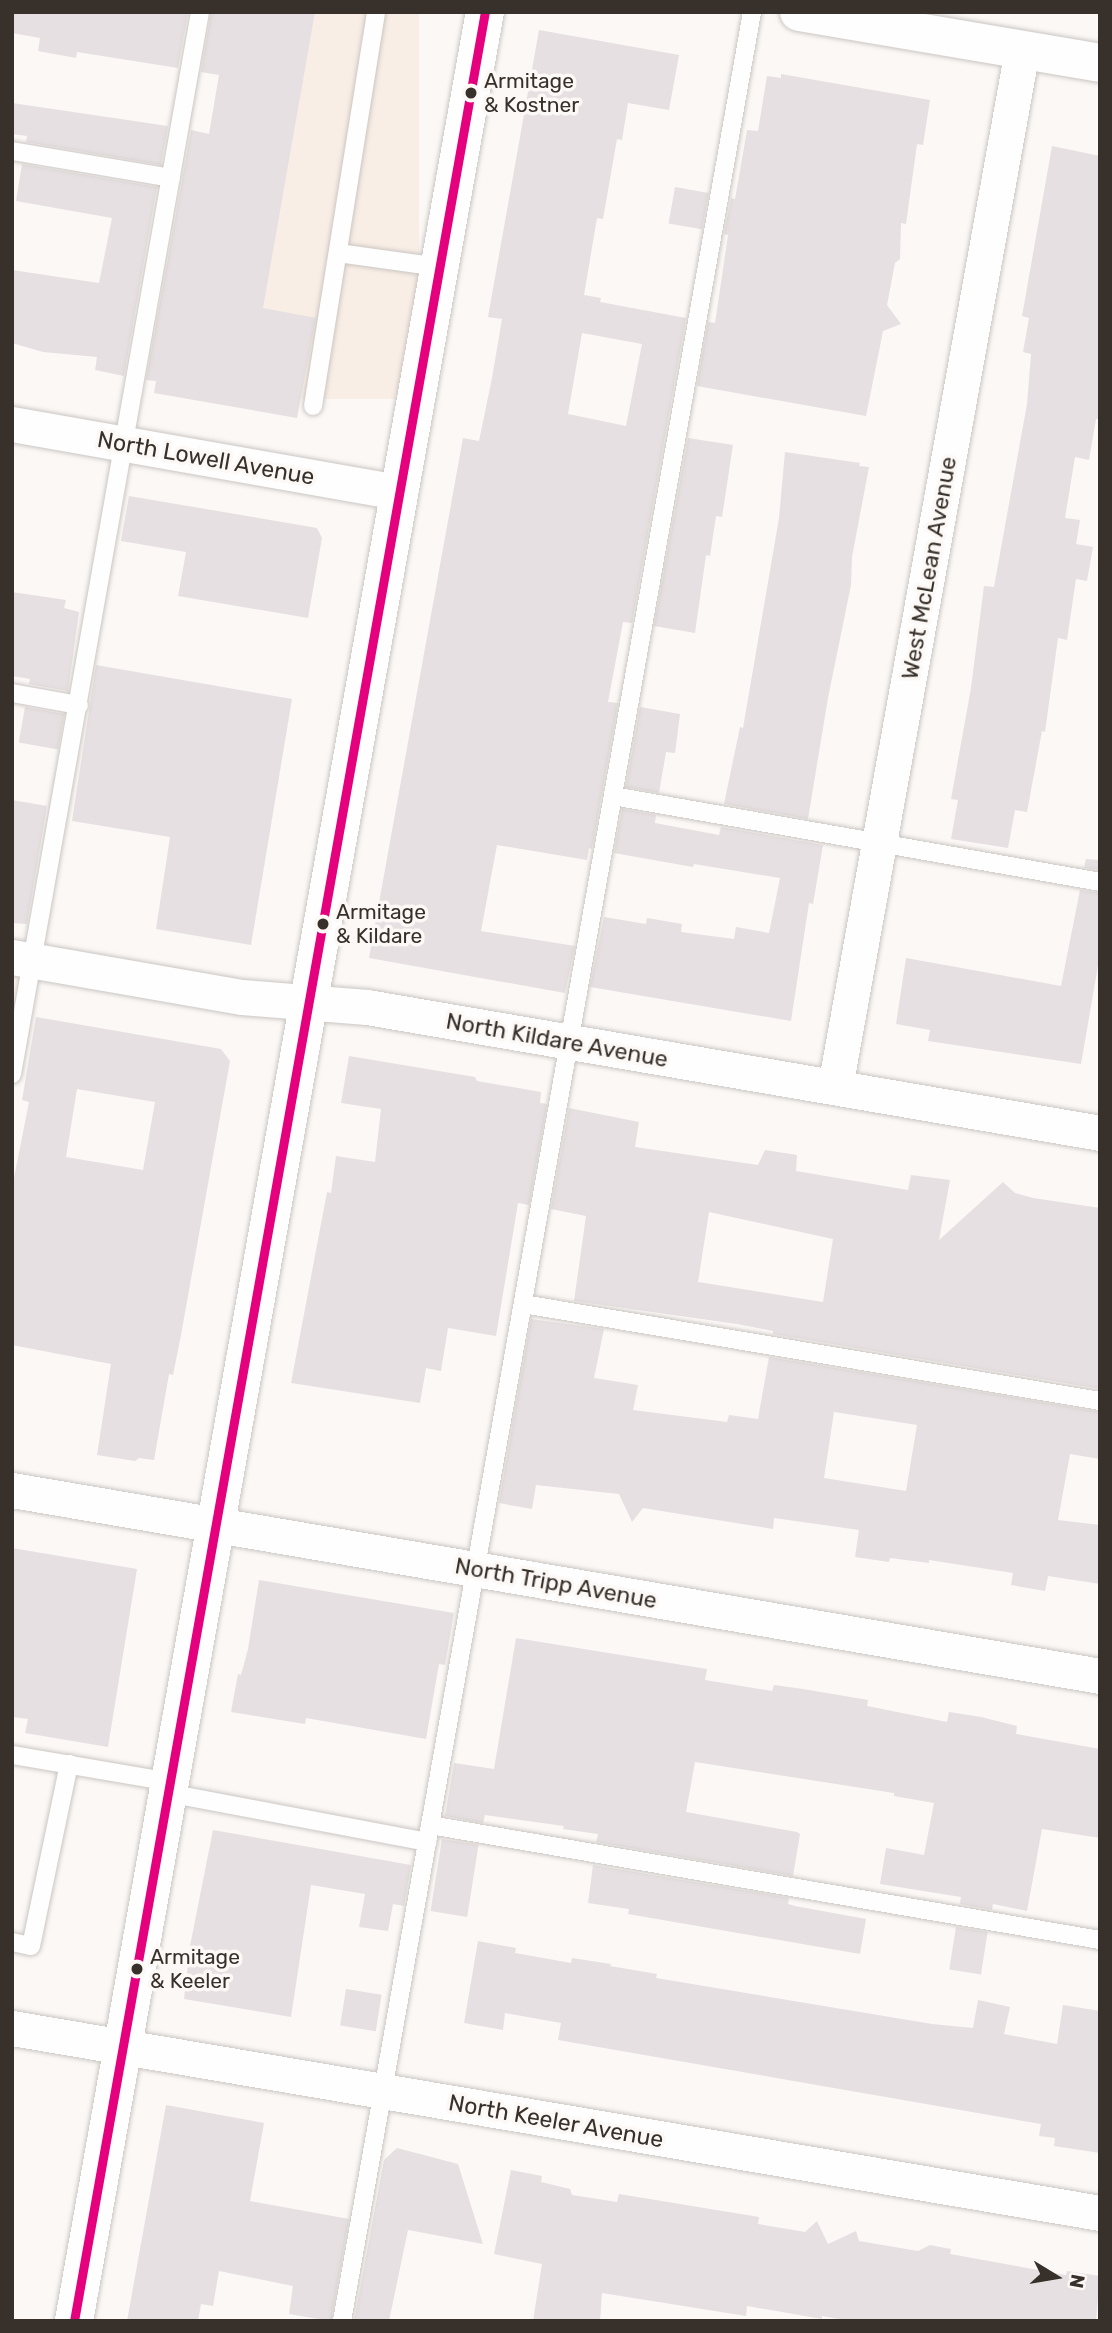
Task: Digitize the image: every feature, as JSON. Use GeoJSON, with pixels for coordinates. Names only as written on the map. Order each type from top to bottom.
{"type":"FeatureCollection","features":[{"type":"Feature","properties":{"kind":"main road"},"geometry":{"type":"LineString","coordinates":[[74,2321],[485,12]]}},
{"type":"Feature","properties":{"kind":"main road"},"geometry":{"type":"LineString","coordinates":[[799,12],[1100,63]]}},
{"type":"Feature","properties":{"kind":"street","name":"West McLean Avenue"},"geometry":{"type":"LineString","coordinates":[[835,1087],[1022,50]]}},
{"type":"Feature","properties":{"kind":"street","name":"North Lowell Avenue"},"geometry":{"type":"LineString","coordinates":[[12,424],[399,492]]}},
{"type":"Feature","properties":{"kind":"street","name":"North Kildare Avenue"},"geometry":{"type":"LineString","coordinates":[[22,959],[242,996],[367,1007],[835,1087],[1099,1126]]}},
{"type":"Feature","properties":{"kind":"street","name":"North Tripp Avenue"},"geometry":{"type":"LineString","coordinates":[[12,1490],[1100,1676]]}},
{"type":"Feature","properties":{"kind":"street","name":"North Keeler Avenue"},"geometry":{"type":"LineString","coordinates":[[12,2028],[1100,2213]]}},
{"type":"Feature","properties":{"kind":"lane"},"geometry":{"type":"LineString","coordinates":[[12,1074],[22,959],[79,705],[200,12]]}},
{"type":"Feature","properties":{"kind":"lane"},"geometry":{"type":"LineString","coordinates":[[313,406],[376,12]]}},
{"type":"Feature","properties":{"kind":"lane"},"geometry":{"type":"LineString","coordinates":[[342,2321],[752,12]]}},
{"type":"Feature","properties":{"kind":"lane"},"geometry":{"type":"LineString","coordinates":[[12,151],[171,178]]}},
{"type":"Feature","properties":{"kind":"lane"},"geometry":{"type":"LineString","coordinates":[[338,253],[439,267]]}},
{"type":"Feature","properties":{"kind":"lane"},"geometry":{"type":"LineString","coordinates":[[12,693],[79,705]]}},
{"type":"Feature","properties":{"kind":"lane"},"geometry":{"type":"LineString","coordinates":[[613,796],[1100,882]]}},
{"type":"Feature","properties":{"kind":"lane"},"geometry":{"type":"LineString","coordinates":[[523,1304],[1100,1401]]}},
{"type":"Feature","properties":{"kind":"lane"},"geometry":{"type":"LineString","coordinates":[[12,1755],[69,1764],[169,1788],[429,1834],[1100,1940]]}},
{"type":"Feature","properties":{"kind":"lane"},"geometry":{"type":"LineString","coordinates":[[12,1942],[31,1945],[69,1764]]}},
{"type":"Feature","properties":{"kind":"shaded area"},"geometry":{"type":"Polygon","coordinates":[[[219,12],[419,12],[419,399],[219,399],[219,12]]]}},
{"type":"Feature","properties":{"kind":"building"},"geometry":{"type":"Polygon","coordinates":[[[12,12],[188,12],[178,68],[77,52],[76,58],[38,51],[40,38],[12,33],[12,12]]]}},
{"type":"Feature","properties":{"kind":"building"},"geometry":{"type":"Polygon","coordinates":[[[211,12],[315,12],[263,308],[316,318],[297,418],[154,393],[156,381],[146,380],[191,130],[209,134],[219,75],[201,72],[211,12]]]}},
{"type":"Feature","properties":{"kind":"building"},"geometry":{"type":"Polygon","coordinates":[[[539,30],[679,55],[669,110],[628,103],[622,140],[617,139],[603,219],[597,218],[584,295],[601,298],[600,302],[686,318],[632,623],[623,622],[608,702],[618,703],[592,849],[589,848],[587,860],[497,845],[481,931],[575,946],[565,993],[369,958],[463,438],[479,441],[492,378],[502,319],[488,317],[539,30]],[[582,333],[568,414],[626,426],[642,344],[582,333]]]}},
{"type":"Feature","properties":{"kind":"building"},"geometry":{"type":"Polygon","coordinates":[[[781,74],[930,100],[923,145],[917,144],[906,224],[901,223],[900,259],[895,263],[887,305],[901,324],[883,331],[866,416],[697,386],[708,322],[715,323],[728,235],[724,234],[731,198],[735,199],[747,130],[758,131],[767,76],[781,78],[781,74]]]}},
{"type":"Feature","properties":{"kind":"building"},"geometry":{"type":"Polygon","coordinates":[[[12,103],[168,126],[161,165],[26,142],[27,136],[12,134],[12,103]]]}},
{"type":"Feature","properties":{"kind":"building"},"geometry":{"type":"Polygon","coordinates":[[[1052,146],[1100,156],[1100,419],[1096,419],[1089,460],[1075,457],[1065,518],[1080,520],[1076,544],[1093,547],[1087,581],[1076,579],[1067,640],[1058,638],[1045,732],[1042,731],[1027,812],[1015,810],[1008,848],[951,839],[958,800],[951,799],[971,688],[984,586],[994,587],[1027,404],[1031,354],[1023,352],[1029,318],[1022,316],[1052,146]]]}},
{"type":"Feature","properties":{"kind":"building"},"geometry":{"type":"Polygon","coordinates":[[[22,164],[157,187],[124,376],[95,370],[97,357],[43,352],[12,343],[12,270],[99,283],[112,218],[16,201],[22,164]]]}},
{"type":"Feature","properties":{"kind":"building"},"geometry":{"type":"Polygon","coordinates":[[[675,187],[708,193],[702,229],[669,223],[675,187]]]}},
{"type":"Feature","properties":{"kind":"building"},"geometry":{"type":"Polygon","coordinates":[[[688,438],[733,445],[722,517],[716,516],[710,556],[706,555],[695,633],[654,626],[688,438]]]}},
{"type":"Feature","properties":{"kind":"building"},"geometry":{"type":"Polygon","coordinates":[[[785,452],[860,463],[859,466],[869,467],[852,557],[851,585],[828,698],[808,819],[724,804],[740,727],[743,728],[779,518],[785,452]]]}},
{"type":"Feature","properties":{"kind":"building"},"geometry":{"type":"Polygon","coordinates":[[[129,496],[317,528],[322,538],[308,618],[178,596],[186,552],[121,541],[129,496]]]}},
{"type":"Feature","properties":{"kind":"building"},"geometry":{"type":"Polygon","coordinates":[[[12,592],[66,600],[64,608],[79,612],[68,691],[29,684],[30,679],[12,676],[12,592]]]}},
{"type":"Feature","properties":{"kind":"building"},"geometry":{"type":"Polygon","coordinates":[[[96,665],[292,699],[251,945],[156,929],[170,837],[72,821],[96,665]]]}},
{"type":"Feature","properties":{"kind":"building"},"geometry":{"type":"Polygon","coordinates":[[[25,707],[64,714],[58,749],[19,742],[25,707]]]}},
{"type":"Feature","properties":{"kind":"building"},"geometry":{"type":"Polygon","coordinates":[[[640,707],[680,714],[675,753],[666,752],[659,793],[626,787],[640,707]]]}},
{"type":"Feature","properties":{"kind":"building"},"geometry":{"type":"Polygon","coordinates":[[[12,800],[47,806],[27,924],[12,923],[12,800]]]}},
{"type":"Feature","properties":{"kind":"building"},"geometry":{"type":"Polygon","coordinates":[[[622,809],[656,815],[655,823],[719,835],[721,827],[823,845],[813,904],[809,903],[791,1021],[590,987],[604,917],[646,924],[647,918],[682,924],[681,932],[734,939],[736,927],[769,933],[780,878],[614,853],[622,809]]]}},
{"type":"Feature","properties":{"kind":"building"},"geometry":{"type":"Polygon","coordinates":[[[1086,859],[1100,860],[1100,870],[1084,868],[1086,859]]]}},
{"type":"Feature","properties":{"kind":"building"},"geometry":{"type":"Polygon","coordinates":[[[1080,890],[1100,893],[1100,954],[1081,1064],[928,1041],[930,1030],[896,1024],[906,958],[1061,986],[1080,890]]]}},
{"type":"Feature","properties":{"kind":"building"},"geometry":{"type":"Polygon","coordinates":[[[36,1017],[221,1049],[230,1061],[181,1335],[173,1375],[169,1374],[154,1460],[139,1458],[135,1461],[97,1455],[111,1364],[12,1345],[12,1188],[29,1102],[22,1100],[36,1017]],[[77,1089],[66,1157],[143,1170],[155,1102],[77,1089]]]}},
{"type":"Feature","properties":{"kind":"building"},"geometry":{"type":"Polygon","coordinates":[[[349,1056],[475,1077],[477,1081],[541,1092],[540,1103],[547,1104],[529,1205],[518,1203],[496,1336],[448,1328],[441,1371],[426,1368],[420,1403],[291,1383],[327,1192],[331,1193],[336,1156],[375,1162],[381,1109],[341,1103],[349,1056]]]}},
{"type":"Feature","properties":{"kind":"building"},"geometry":{"type":"Polygon","coordinates":[[[569,1108],[639,1122],[635,1147],[758,1165],[765,1150],[797,1155],[796,1171],[908,1190],[911,1175],[950,1180],[939,1240],[1003,1182],[1015,1193],[1033,1198],[1100,1208],[1100,1389],[773,1334],[773,1331],[737,1324],[574,1301],[586,1216],[551,1209],[569,1108]],[[709,1212],[698,1282],[823,1302],[833,1239],[709,1212]]]}},
{"type":"Feature","properties":{"kind":"building"},"geometry":{"type":"Polygon","coordinates":[[[531,1319],[604,1329],[594,1378],[638,1385],[633,1410],[727,1422],[729,1415],[758,1419],[769,1357],[1100,1412],[1100,1459],[1070,1454],[1058,1520],[1100,1525],[1100,1584],[1048,1576],[1045,1591],[1011,1585],[1013,1573],[929,1560],[929,1563],[890,1558],[889,1562],[855,1557],[859,1530],[774,1518],[773,1529],[643,1508],[632,1522],[619,1494],[536,1485],[532,1509],[499,1503],[531,1319]],[[834,1412],[824,1478],[906,1491],[917,1425],[834,1412]]]}},
{"type":"Feature","properties":{"kind":"building"},"geometry":{"type":"Polygon","coordinates":[[[12,1548],[137,1569],[108,1747],[25,1733],[28,1719],[12,1717],[12,1548]]]}},
{"type":"Feature","properties":{"kind":"building"},"geometry":{"type":"Polygon","coordinates":[[[259,1580],[454,1613],[445,1665],[439,1664],[426,1739],[306,1718],[305,1724],[231,1712],[238,1674],[241,1675],[248,1649],[259,1580]]]}},
{"type":"Feature","properties":{"kind":"building"},"geometry":{"type":"Polygon","coordinates":[[[516,1638],[707,1669],[705,1680],[772,1691],[774,1685],[868,1700],[867,1706],[947,1722],[949,1712],[981,1717],[1017,1726],[1016,1734],[1100,1749],[1100,1838],[1042,1829],[1027,1911],[993,1904],[992,1910],[960,1904],[961,1897],[880,1884],[886,1848],[924,1855],[934,1803],[894,1796],[894,1793],[695,1762],[686,1812],[797,1832],[800,1834],[793,1876],[596,1842],[598,1834],[563,1829],[564,1826],[485,1815],[483,1823],[445,1816],[454,1763],[494,1769],[516,1638]]]}},
{"type":"Feature","properties":{"kind":"building"},"geometry":{"type":"Polygon","coordinates":[[[213,1830],[411,1865],[404,1906],[393,1904],[388,1931],[359,1927],[365,1894],[311,1885],[291,2017],[184,1999],[190,1946],[213,1830]]]}},
{"type":"Feature","properties":{"kind":"building"},"geometry":{"type":"Polygon","coordinates":[[[442,1839],[479,1845],[467,1917],[431,1911],[442,1839]]]}},
{"type":"Feature","properties":{"kind":"building"},"geometry":{"type":"Polygon","coordinates":[[[593,1865],[789,1898],[788,1904],[795,1906],[866,1919],[860,1954],[628,1914],[629,1909],[588,1903],[593,1865]]]}},
{"type":"Feature","properties":{"kind":"building"},"geometry":{"type":"Polygon","coordinates":[[[956,1927],[988,1932],[981,1974],[949,1969],[956,1927]]]}},
{"type":"Feature","properties":{"kind":"building"},"geometry":{"type":"Polygon","coordinates":[[[478,1941],[516,1948],[515,1953],[571,1963],[572,1958],[611,1964],[610,1966],[657,1974],[656,1978],[932,2024],[973,2028],[978,2000],[1010,2007],[1004,2034],[1057,2044],[1063,2005],[1100,2011],[1100,2153],[1054,2146],[1055,2138],[1039,2136],[1041,2124],[558,2040],[561,2023],[505,2013],[503,2030],[464,2023],[478,1941]]]}},
{"type":"Feature","properties":{"kind":"building"},"geometry":{"type":"Polygon","coordinates":[[[346,1989],[382,1995],[376,2031],[340,2026],[346,1989]]]}},
{"type":"Feature","properties":{"kind":"building"},"geometry":{"type":"Polygon","coordinates":[[[166,2105],[264,2123],[250,2201],[349,2219],[331,2321],[289,2314],[293,2286],[219,2271],[213,2306],[201,2304],[198,2321],[127,2321],[166,2105]]]}},
{"type":"Feature","properties":{"kind":"building"},"geometry":{"type":"Polygon","coordinates":[[[397,2148],[458,2164],[483,2244],[408,2230],[389,2321],[354,2321],[384,2160],[397,2148]]]}},
{"type":"Feature","properties":{"kind":"building"},"geometry":{"type":"Polygon","coordinates":[[[511,2170],[542,2176],[541,2182],[570,2189],[572,2195],[617,2202],[619,2194],[759,2217],[758,2224],[805,2232],[817,2221],[828,2244],[856,2231],[859,2241],[918,2251],[930,2245],[951,2249],[950,2254],[1066,2275],[1067,2271],[1100,2276],[1096,2321],[850,2321],[747,2306],[746,2316],[602,2293],[600,2321],[533,2321],[542,2264],[494,2254],[511,2170]]]}},
{"type":"Feature","properties":{"kind":"transit line"},"geometry":{"type":"LineString","coordinates":[[74,2321],[485,12]]}},
{"type":"Feature","properties":{"kind":"place","name":"Armitage & Kostner"},"geometry":{"type":"Point","coordinates":[471,93]}},
{"type":"Feature","properties":{"kind":"place","name":"Armitage & Kildare"},"geometry":{"type":"Point","coordinates":[323,924]}},
{"type":"Feature","properties":{"kind":"place","name":"Armitage & Keeler"},"geometry":{"type":"Point","coordinates":[137,1969]}}]}
